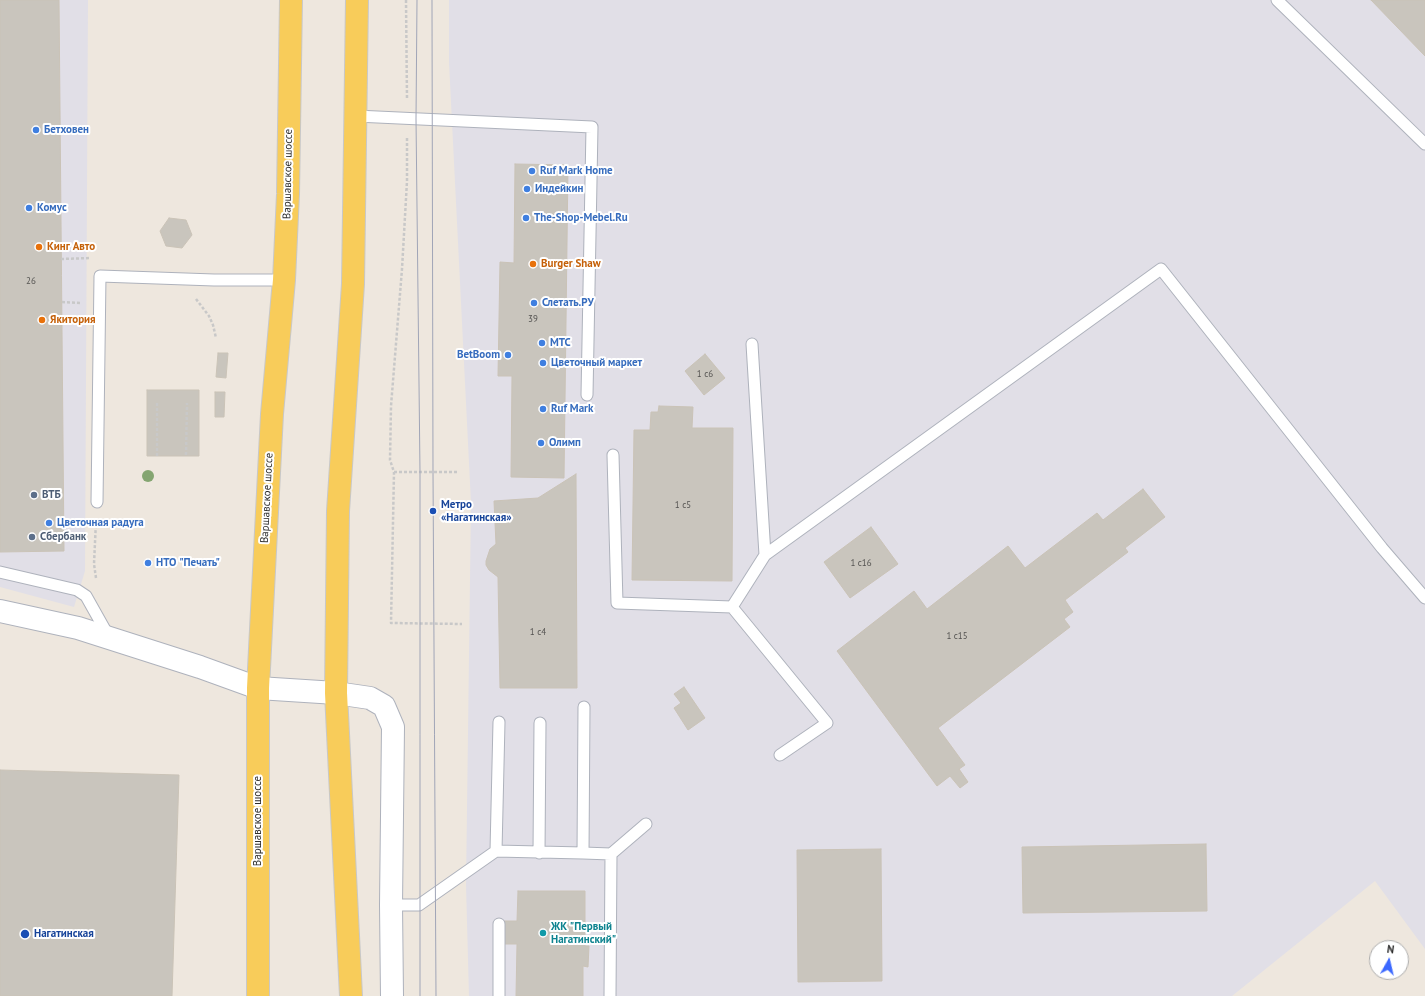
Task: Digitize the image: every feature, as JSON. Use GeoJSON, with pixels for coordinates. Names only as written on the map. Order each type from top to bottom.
{"type":"FeatureCollection","features":[{"type":"Feature","properties":{"kind":"main road","name":"Варшавское шоссе"},"geometry":{"type":"LineString","coordinates":[[258,996],[258,688],[272,414],[284,280],[288,194],[290,0]]}},
{"type":"Feature","properties":{"kind":"main road"},"geometry":{"type":"LineString","coordinates":[[351,996],[336,693],[338,511],[353,284],[357,0]]}},
{"type":"Feature","properties":{"kind":"street"},"geometry":{"type":"LineString","coordinates":[[0,611],[78,628],[200,667],[258,688],[336,693],[370,698],[384,706],[393,727],[391,905],[392,996]]}},
{"type":"Feature","properties":{"kind":"lane"},"geometry":{"type":"LineString","coordinates":[[1277,0],[1425,144]]}},
{"type":"Feature","properties":{"kind":"lane"},"geometry":{"type":"LineString","coordinates":[[356,116],[592,127],[587,395]]}},
{"type":"Feature","properties":{"kind":"lane"},"geometry":{"type":"LineString","coordinates":[[732,607],[765,555],[1161,269],[1382,548],[1425,598]]}},
{"type":"Feature","properties":{"kind":"lane"},"geometry":{"type":"LineString","coordinates":[[97,502],[100,276],[284,280]]}},
{"type":"Feature","properties":{"kind":"lane"},"geometry":{"type":"LineString","coordinates":[[752,344],[765,555]]}},
{"type":"Feature","properties":{"kind":"lane"},"geometry":{"type":"LineString","coordinates":[[612,455],[617,603],[732,607],[827,723],[780,756]]}},
{"type":"Feature","properties":{"kind":"lane"},"geometry":{"type":"LineString","coordinates":[[0,572],[77,590],[86,596],[110,638]]}},
{"type":"Feature","properties":{"kind":"lane"},"geometry":{"type":"LineString","coordinates":[[583,853],[584,707]]}},
{"type":"Feature","properties":{"kind":"lane"},"geometry":{"type":"LineString","coordinates":[[496,851],[499,722]]}},
{"type":"Feature","properties":{"kind":"lane"},"geometry":{"type":"LineString","coordinates":[[539,853],[540,723]]}},
{"type":"Feature","properties":{"kind":"lane"},"geometry":{"type":"LineString","coordinates":[[391,905],[419,905],[496,851],[611,854],[646,824]]}},
{"type":"Feature","properties":{"kind":"lane"},"geometry":{"type":"LineString","coordinates":[[610,996],[611,854]]}},
{"type":"Feature","properties":{"kind":"lane"},"geometry":{"type":"LineString","coordinates":[[499,924],[499,996]]}},
{"type":"Feature","properties":{"kind":"path"},"geometry":{"type":"LineString","coordinates":[[406,0],[407,180],[391,422],[390,460],[394,472],[391,623],[462,624]]}},
{"type":"Feature","properties":{"kind":"path"},"geometry":{"type":"LineString","coordinates":[[61,259],[92,258]]}},
{"type":"Feature","properties":{"kind":"path"},"geometry":{"type":"LineString","coordinates":[[166,278],[187,291],[200,303],[211,321],[216,338]]}},
{"type":"Feature","properties":{"kind":"path"},"geometry":{"type":"LineString","coordinates":[[157,403],[157,456]]}},
{"type":"Feature","properties":{"kind":"path"},"geometry":{"type":"LineString","coordinates":[[186,455],[187,403]]}},
{"type":"Feature","properties":{"kind":"path"},"geometry":{"type":"LineString","coordinates":[[394,472],[459,472]]}},
{"type":"Feature","properties":{"kind":"path"},"geometry":{"type":"LineString","coordinates":[[96,578],[94,564],[97,502]]}},
{"type":"Feature","properties":{"kind":"shaded area"},"geometry":{"type":"Polygon","coordinates":[[[0,0],[88,0],[85,571],[74,607],[0,587],[0,0]]]}},
{"type":"Feature","properties":{"kind":"shaded area"},"geometry":{"type":"Polygon","coordinates":[[[449,0],[1425,0],[1425,949],[1375,881],[1232,996],[469,996],[466,885],[471,503],[449,62],[449,0]]]}},
{"type":"Feature","properties":{"kind":"building"},"geometry":{"type":"Polygon","coordinates":[[[0,0],[59,0],[64,551],[0,552],[0,0]]]}},
{"type":"Feature","properties":{"kind":"building"},"geometry":{"type":"Polygon","coordinates":[[[1371,0],[1425,0],[1425,56],[1371,0]]]}},
{"type":"Feature","properties":{"kind":"building"},"geometry":{"type":"Polygon","coordinates":[[[515,164],[568,165],[564,478],[511,477],[512,376],[498,376],[500,262],[514,263],[515,164]]]}},
{"type":"Feature","properties":{"kind":"building"},"geometry":{"type":"Polygon","coordinates":[[[169,218],[186,220],[192,235],[182,248],[166,246],[160,231],[169,218]]]}},
{"type":"Feature","properties":{"kind":"building"},"geometry":{"type":"Polygon","coordinates":[[[218,353],[228,353],[226,378],[216,377],[218,353]]]}},
{"type":"Feature","properties":{"kind":"building"},"geometry":{"type":"Polygon","coordinates":[[[705,354],[725,378],[704,395],[685,371],[705,354]]]}},
{"type":"Feature","properties":{"kind":"building"},"geometry":{"type":"Polygon","coordinates":[[[147,390],[199,390],[199,456],[147,456],[147,390]]]}},
{"type":"Feature","properties":{"kind":"building"},"geometry":{"type":"Polygon","coordinates":[[[215,392],[225,392],[224,417],[215,417],[215,392]]]}},
{"type":"Feature","properties":{"kind":"building"},"geometry":{"type":"Polygon","coordinates":[[[659,406],[693,407],[692,428],[733,428],[732,581],[632,580],[634,430],[650,430],[651,412],[658,412],[659,406]]]}},
{"type":"Feature","properties":{"kind":"building"},"geometry":{"type":"Polygon","coordinates":[[[576,474],[577,688],[500,688],[498,577],[489,570],[486,565],[490,549],[496,544],[494,501],[538,498],[576,474]]]}},
{"type":"Feature","properties":{"kind":"building"},"geometry":{"type":"Polygon","coordinates":[[[1143,489],[1165,517],[1125,548],[1128,552],[1065,600],[1073,612],[1064,619],[1070,627],[938,728],[965,765],[959,769],[968,782],[960,788],[950,776],[937,786],[837,651],[914,591],[927,609],[1008,546],[1025,568],[1097,513],[1103,520],[1143,489]]]}},
{"type":"Feature","properties":{"kind":"building"},"geometry":{"type":"Polygon","coordinates":[[[871,527],[898,564],[850,598],[824,562],[871,527]]]}},
{"type":"Feature","properties":{"kind":"building"},"geometry":{"type":"Polygon","coordinates":[[[684,687],[705,718],[688,730],[674,708],[681,703],[674,694],[684,687]]]}},
{"type":"Feature","properties":{"kind":"building"},"geometry":{"type":"Polygon","coordinates":[[[0,770],[179,775],[172,996],[0,996],[0,770]]]}},
{"type":"Feature","properties":{"kind":"building"},"geometry":{"type":"Polygon","coordinates":[[[1206,844],[1207,911],[1023,913],[1022,847],[1206,844]]]}},
{"type":"Feature","properties":{"kind":"building"},"geometry":{"type":"Polygon","coordinates":[[[881,849],[882,981],[798,982],[797,850],[881,849]]]}},
{"type":"Feature","properties":{"kind":"building","name":"ЖК \"Первый Нагатинский\""},"geometry":{"type":"Polygon","coordinates":[[[518,891],[585,891],[585,946],[589,946],[588,967],[583,966],[583,996],[516,996],[517,944],[500,944],[501,921],[517,921],[518,891]]]}},
{"type":"Feature","properties":{"kind":"tram line"},"geometry":{"type":"LineString","coordinates":[[417,0],[416,119],[420,472],[420,996]]}},
{"type":"Feature","properties":{"kind":"tram line"},"geometry":{"type":"LineString","coordinates":[[432,0],[436,996]]}},
{"type":"Feature","properties":{"kind":"place","name":"Бетховен"},"geometry":{"type":"Point","coordinates":[36,130]}},
{"type":"Feature","properties":{"kind":"place","name":"Ruf Mark Home"},"geometry":{"type":"Point","coordinates":[532,171]}},
{"type":"Feature","properties":{"kind":"place","name":"Индейкин"},"geometry":{"type":"Point","coordinates":[527,189]}},
{"type":"Feature","properties":{"kind":"place","name":"Комус"},"geometry":{"type":"Point","coordinates":[29,208]}},
{"type":"Feature","properties":{"kind":"place","name":"The-Shop-Mebel.Ru"},"geometry":{"type":"Point","coordinates":[526,218]}},
{"type":"Feature","properties":{"kind":"place","name":"Кинг Авто"},"geometry":{"type":"Point","coordinates":[39,247]}},
{"type":"Feature","properties":{"kind":"place","name":"Burger Shaw"},"geometry":{"type":"Point","coordinates":[533,264]}},
{"type":"Feature","properties":{"kind":"place","name":"Слетать.РУ"},"geometry":{"type":"Point","coordinates":[534,303]}},
{"type":"Feature","properties":{"kind":"place","name":"Якитория"},"geometry":{"type":"Point","coordinates":[42,320]}},
{"type":"Feature","properties":{"kind":"place","name":"МТС"},"geometry":{"type":"Point","coordinates":[542,343]}},
{"type":"Feature","properties":{"kind":"place","name":"BetBoom"},"geometry":{"type":"Point","coordinates":[508,355]}},
{"type":"Feature","properties":{"kind":"place","name":"Цветочный маркет"},"geometry":{"type":"Point","coordinates":[543,363]}},
{"type":"Feature","properties":{"kind":"place","name":"Ruf Mark"},"geometry":{"type":"Point","coordinates":[543,409]}},
{"type":"Feature","properties":{"kind":"place","name":"Олимп"},"geometry":{"type":"Point","coordinates":[541,443]}},
{"type":"Feature","properties":{"kind":"place","name":"ВТБ"},"geometry":{"type":"Point","coordinates":[34,495]}},
{"type":"Feature","properties":{"kind":"place","name":"Метро «Нагатинская»"},"geometry":{"type":"Point","coordinates":[433,511]}},
{"type":"Feature","properties":{"kind":"place","name":"Цветочная радуга"},"geometry":{"type":"Point","coordinates":[49,523]}},
{"type":"Feature","properties":{"kind":"place","name":"Сбербанк"},"geometry":{"type":"Point","coordinates":[32,537]}},
{"type":"Feature","properties":{"kind":"place","name":"НТО \"Печать\""},"geometry":{"type":"Point","coordinates":[148,563]}},
{"type":"Feature","properties":{"kind":"place","name":"ЖК \"Первый Нагатинский\""},"geometry":{"type":"Point","coordinates":[543,933]}},
{"type":"Feature","properties":{"kind":"place","name":"Нагатинская"},"geometry":{"type":"Point","coordinates":[25,934]}}]}
